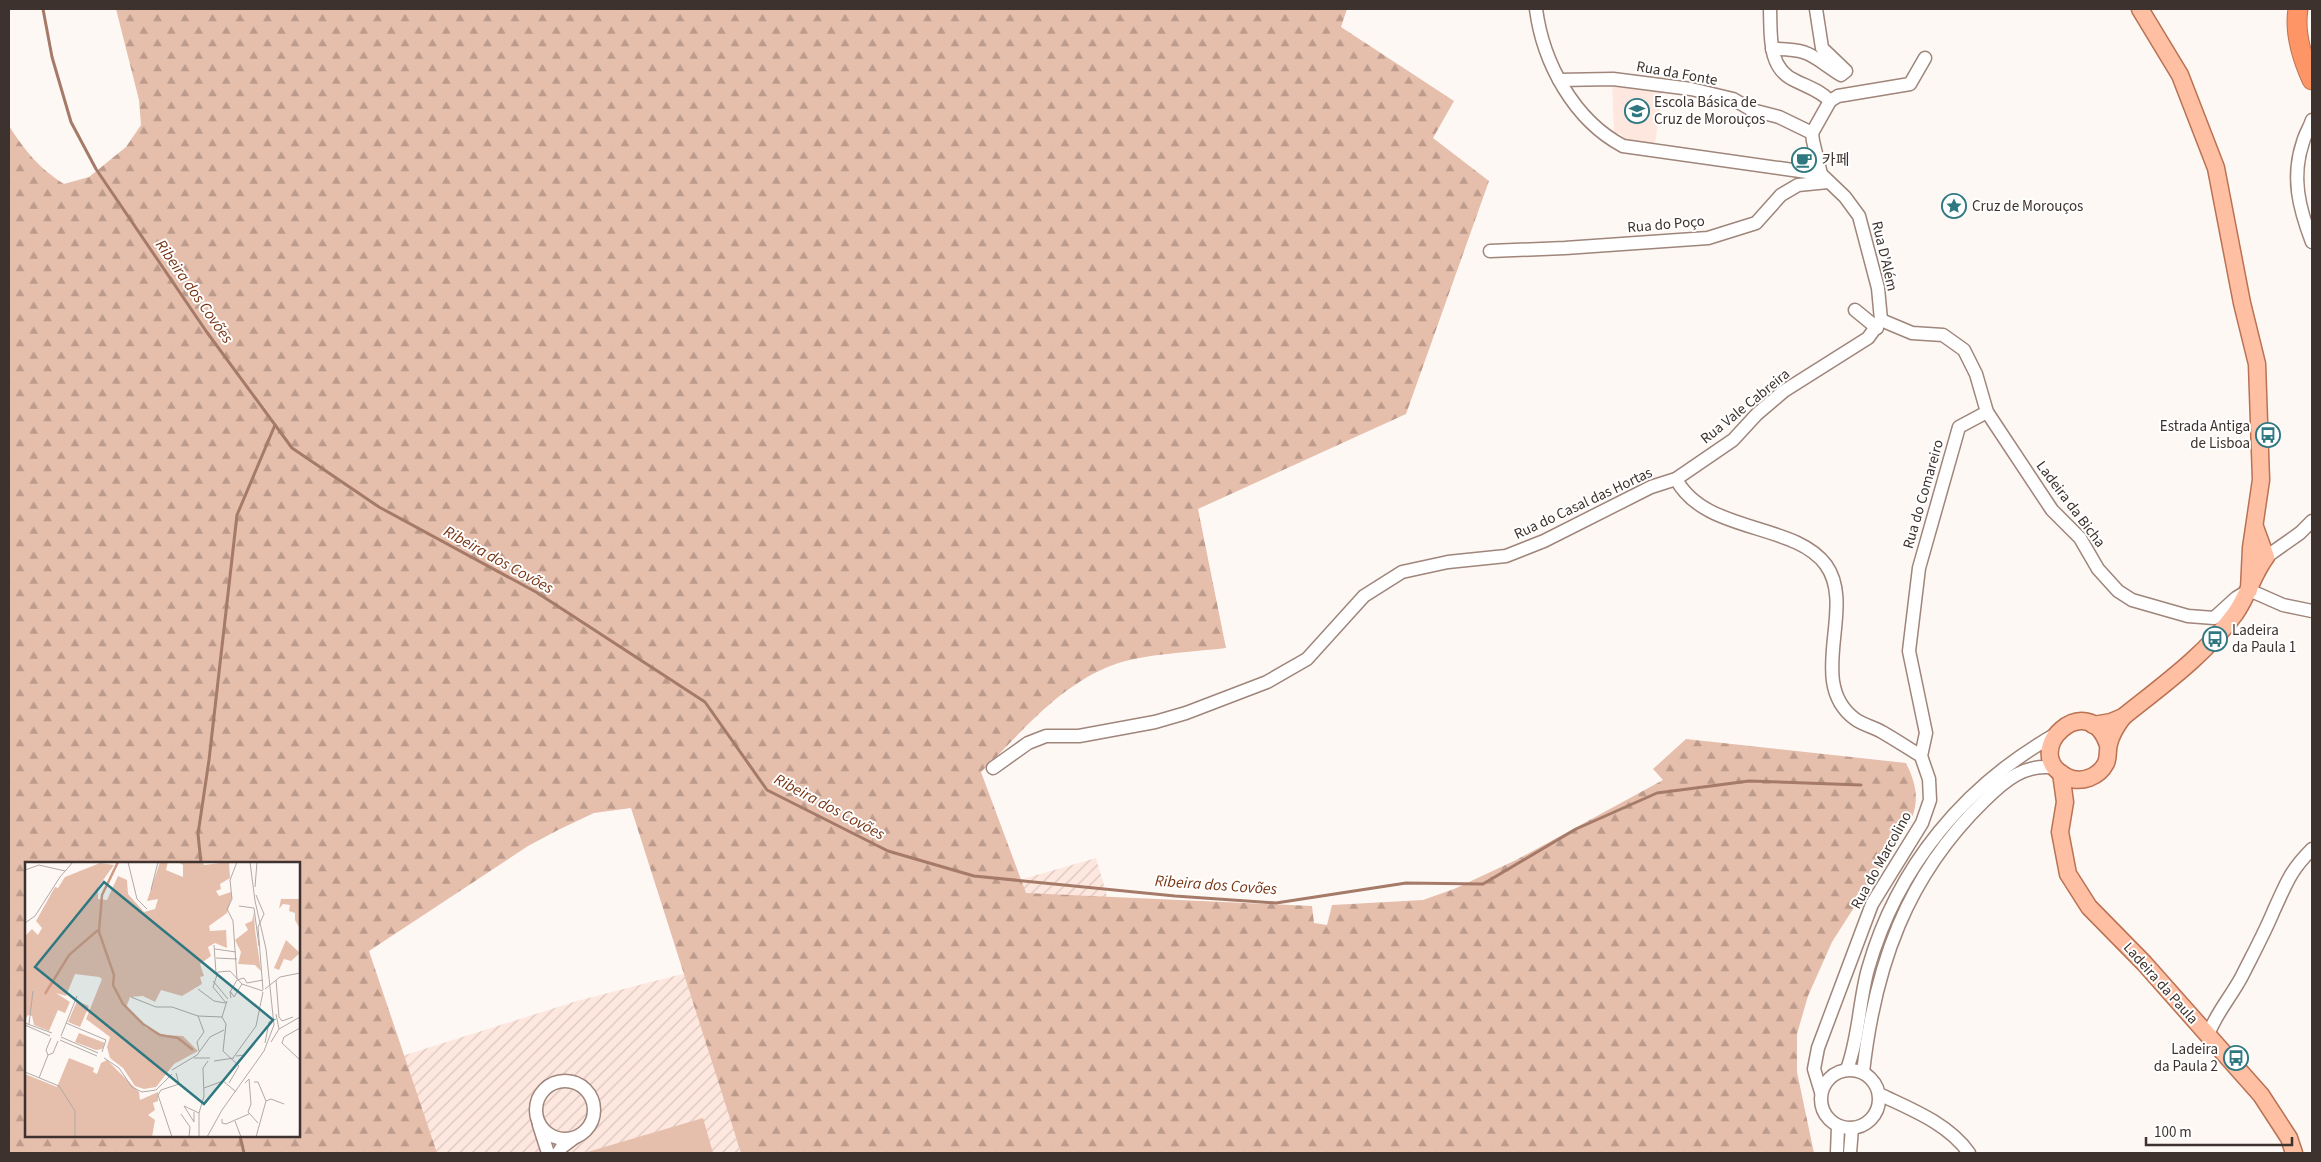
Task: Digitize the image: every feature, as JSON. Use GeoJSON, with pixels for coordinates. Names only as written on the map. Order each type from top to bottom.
{"type":"FeatureCollection","features":[{"type":"Feature","properties":{"kind":"highway"},"geometry":{"type":"LineString","coordinates":[[2295,12],[2302,54],[2312,80]]}},
{"type":"Feature","properties":{"kind":"main road"},"geometry":{"type":"LineString","coordinates":[[2140,9],[2180,75],[2216,168],[2242,303],[2257,364],[2260,480],[2256,530],[2251,548],[2248,590]]}},
{"type":"Feature","properties":{"kind":"main road"},"geometry":{"type":"LineString","coordinates":[[2093,725],[2111,722],[2123,717],[2186,666],[2215,639],[2237,612],[2256,570],[2266,557],[2256,530]]}},
{"type":"Feature","properties":{"kind":"main road"},"geometry":{"type":"LineString","coordinates":[[2066,802],[2072,792],[2102,769],[2106,762],[2108,745],[2123,717]]}},
{"type":"Feature","properties":{"kind":"main road"},"geometry":{"type":"LineString","coordinates":[[2066,802],[2058,770],[2050,751],[2056,734],[2069,724],[2085,722],[2093,725],[2103,733],[2108,745]]}},
{"type":"Feature","properties":{"kind":"main road"},"geometry":{"type":"LineString","coordinates":[[2058,770],[2078,780],[2088,779]]}},
{"type":"Feature","properties":{"kind":"main road","name":"Ladeira da Paula"},"geometry":{"type":"LineString","coordinates":[[2066,802],[2060,832],[2068,874],[2089,907],[2144,963],[2261,1095],[2289,1138],[2294,1153]]}},
{"type":"Feature","properties":{"kind":"street"},"geometry":{"type":"LineString","coordinates":[[1536,9],[1538,26],[1559,80],[1578,110],[1605,136],[1623,146],[1825,178],[1812,133],[1830,100],[1838,96],[1910,84],[1925,58]]}},
{"type":"Feature","properties":{"kind":"street"},"geometry":{"type":"LineString","coordinates":[[1770,9],[1774,59],[1785,75],[1820,92],[1830,100]]}},
{"type":"Feature","properties":{"kind":"street"},"geometry":{"type":"LineString","coordinates":[[1772,49],[1806,52],[1840,75],[1846,71],[1822,48],[1816,9]]}},
{"type":"Feature","properties":{"kind":"street","name":"Rua da Fonte"},"geometry":{"type":"LineString","coordinates":[[1559,80],[1612,79],[1692,89],[1733,99],[1752,110],[1779,117],[1812,133]]}},
{"type":"Feature","properties":{"kind":"street"},"geometry":{"type":"LineString","coordinates":[[2312,120],[2303,142],[2296,182],[2299,204],[2312,242]]}},
{"type":"Feature","properties":{"kind":"street"},"geometry":{"type":"LineString","coordinates":[[2299,161],[2312,141]]}},
{"type":"Feature","properties":{"kind":"street","name":"Rua do Poço"},"geometry":{"type":"LineString","coordinates":[[1490,251],[1708,238],[1756,223],[1781,195],[1798,185],[1825,178]]}},
{"type":"Feature","properties":{"kind":"street","name":"Rua D'Além"},"geometry":{"type":"LineString","coordinates":[[1825,178],[1845,197],[1859,216],[1878,288],[1879,324]]}},
{"type":"Feature","properties":{"kind":"street"},"geometry":{"type":"LineString","coordinates":[[1855,310],[1879,324],[1912,333],[1943,334],[1964,350],[1976,374],[1987,412]]}},
{"type":"Feature","properties":{"kind":"street","name":"Rua Vale Cabreira"},"geometry":{"type":"LineString","coordinates":[[1676,479],[1733,440],[1757,414],[1784,391],[1868,338],[1879,324]]}},
{"type":"Feature","properties":{"kind":"street","name":"Ladeira da Bicha"},"geometry":{"type":"LineString","coordinates":[[1987,412],[2052,510],[2080,538],[2098,569],[2118,591],[2132,600],[2188,616],[2206,619],[2214,618],[2248,590]]}},
{"type":"Feature","properties":{"kind":"street","name":"Rua do Comareiro"},"geometry":{"type":"LineString","coordinates":[[1921,756],[1926,733],[1909,651],[1919,568],[1959,427],[1987,412]]}},
{"type":"Feature","properties":{"kind":"street"},"geometry":{"type":"LineString","coordinates":[[1676,479],[1683,493],[1700,506],[1738,523],[1808,549],[1826,566],[1836,587],[1831,671],[1838,698],[1855,718],[1921,756]]}},
{"type":"Feature","properties":{"kind":"street","name":"Rua do Casal das Hortas"},"geometry":{"type":"LineString","coordinates":[[993,768],[1028,743],[1046,736],[1078,736],[1155,722],[1186,713],[1267,682],[1307,658],[1364,596],[1402,572],[1448,562],[1506,556],[1544,541],[1651,487],[1676,479]]}},
{"type":"Feature","properties":{"kind":"street"},"geometry":{"type":"LineString","coordinates":[[2251,548],[2260,556],[2266,557],[2300,533],[2312,521]]}},
{"type":"Feature","properties":{"kind":"street"},"geometry":{"type":"LineString","coordinates":[[2256,530],[2283,544]]}},
{"type":"Feature","properties":{"kind":"street"},"geometry":{"type":"LineString","coordinates":[[2248,590],[2283,605],[2312,611]]}},
{"type":"Feature","properties":{"kind":"street"},"geometry":{"type":"LineString","coordinates":[[1847,1069],[1868,970],[1882,928],[1901,888],[1924,849],[1952,814],[1986,782],[2026,752],[2056,734]]}},
{"type":"Feature","properties":{"kind":"street","name":"Rua do Marcolino"},"geometry":{"type":"LineString","coordinates":[[1821,1092],[1815,1075],[1816,1059],[1872,904],[1925,815],[1930,800],[1929,779],[1921,756]]}},
{"type":"Feature","properties":{"kind":"street"},"geometry":{"type":"LineString","coordinates":[[1863,1072],[1871,1020],[1894,933],[1911,895],[1935,856],[1962,823],[1993,792],[2016,774],[2038,765],[2058,770]]}},
{"type":"Feature","properties":{"kind":"street"},"geometry":{"type":"LineString","coordinates":[[2208,1035],[2214,1018],[2241,978],[2275,909],[2282,888],[2297,864],[2312,849]]}},
{"type":"Feature","properties":{"kind":"street"},"geometry":{"type":"LineString","coordinates":[[1816,1059],[1834,1074]]}},
{"type":"Feature","properties":{"kind":"street"},"geometry":{"type":"LineString","coordinates":[[1847,1069],[1863,1072],[1876,1085],[1879,1094],[1877,1110],[1867,1122],[1852,1128],[1838,1126],[1825,1114],[1821,1103],[1821,1092],[1828,1078],[1834,1074],[1847,1069]]}},
{"type":"Feature","properties":{"kind":"street"},"geometry":{"type":"LineString","coordinates":[[548,1153],[538,1122],[536,1108],[540,1093],[548,1086],[561,1080],[572,1081],[581,1085],[588,1092],[593,1101],[594,1114],[587,1128],[562,1147],[558,1153]]}},
{"type":"Feature","properties":{"kind":"street"},"geometry":{"type":"LineString","coordinates":[[1879,1094],[1925,1116],[1958,1141],[1969,1153]]}},
{"type":"Feature","properties":{"kind":"street"},"geometry":{"type":"LineString","coordinates":[[1877,1110],[1902,1106]]}},
{"type":"Feature","properties":{"kind":"street"},"geometry":{"type":"LineString","coordinates":[[538,1122],[553,1136],[566,1139],[575,1137]]}},
{"type":"Feature","properties":{"kind":"street"},"geometry":{"type":"LineString","coordinates":[[1836,1153],[1838,1126]]}},
{"type":"Feature","properties":{"kind":"street"},"geometry":{"type":"LineString","coordinates":[[1850,1153],[1852,1128]]}},
{"type":"Feature","properties":{"kind":"shaded area","name":"Escola Básica de Cruz de Morouços"},"geometry":{"type":"Polygon","coordinates":[[[1612,82],[1663,89],[1655,144],[1625,139],[1621,134],[1614,133],[1612,82]]]}},
{"type":"Feature","properties":{"kind":"shaded area"},"geometry":{"type":"Polygon","coordinates":[[[1096,858],[1182,1153],[103,1153],[300,1137],[326,1080],[577,1001],[772,951],[1096,858]]]}},
{"type":"Feature","properties":{"kind":"green space"},"geometry":{"type":"Polygon","coordinates":[[[116,9],[1347,9],[1341,27],[1454,101],[1433,138],[1489,181],[1406,414],[1198,509],[1226,648],[1138,658],[1113,665],[1093,674],[1058,697],[1042,711],[981,772],[1026,893],[1312,906],[1314,923],[1327,925],[1332,905],[1423,900],[1454,889],[1516,860],[1663,780],[1653,769],[1686,739],[1906,763],[1912,776],[1916,795],[1913,815],[1832,942],[1808,996],[1797,1034],[1797,1072],[1814,1153],[741,1153],[631,808],[594,813],[528,846],[369,951],[437,1153],[9,1153],[9,126],[33,158],[47,172],[64,184],[89,177],[126,147],[141,125],[139,100],[116,9]]]}},
{"type":"Feature","properties":{"kind":"green space"},"geometry":{"type":"Polygon","coordinates":[[[703,1118],[713,1153],[584,1153],[703,1118]]]}},
{"type":"Feature","properties":{"kind":"waterway","name":"Ribeira dos Covões"},"geometry":{"type":"LineString","coordinates":[[43,9],[52,57],[71,122],[96,169],[206,331],[292,448],[379,507],[536,592],[705,702],[767,790],[888,851],[974,876],[1175,896],[1276,903],[1406,883],[1483,884],[1576,829],[1657,793],[1749,781],[1861,785]]}},
{"type":"Feature","properties":{"kind":"waterway"},"geometry":{"type":"LineString","coordinates":[[201,862],[198,834],[209,760],[237,515],[275,425]]}},
{"type":"Feature","properties":{"kind":"waterway"},"geometry":{"type":"LineString","coordinates":[[240,1137],[244,1153]]}},
{"type":"Feature","properties":{"kind":"place","name":"Escola Básica de Cruz de Morouços"},"geometry":{"type":"Point","coordinates":[1637,111]}},
{"type":"Feature","properties":{"kind":"place","name":"카페"},"geometry":{"type":"Point","coordinates":[1804,160]}},
{"type":"Feature","properties":{"kind":"place","name":"Cruz de Morouços"},"geometry":{"type":"Point","coordinates":[1954,206]}},
{"type":"Feature","properties":{"kind":"place","name":"Estrada Antiga de Lisboa"},"geometry":{"type":"Point","coordinates":[2268,435]}},
{"type":"Feature","properties":{"kind":"place","name":"Ladeira da Paula 1"},"geometry":{"type":"Point","coordinates":[2215,639]}},
{"type":"Feature","properties":{"kind":"place","name":"Ladeira da Paula 2"},"geometry":{"type":"Point","coordinates":[2236,1058]}}]}
